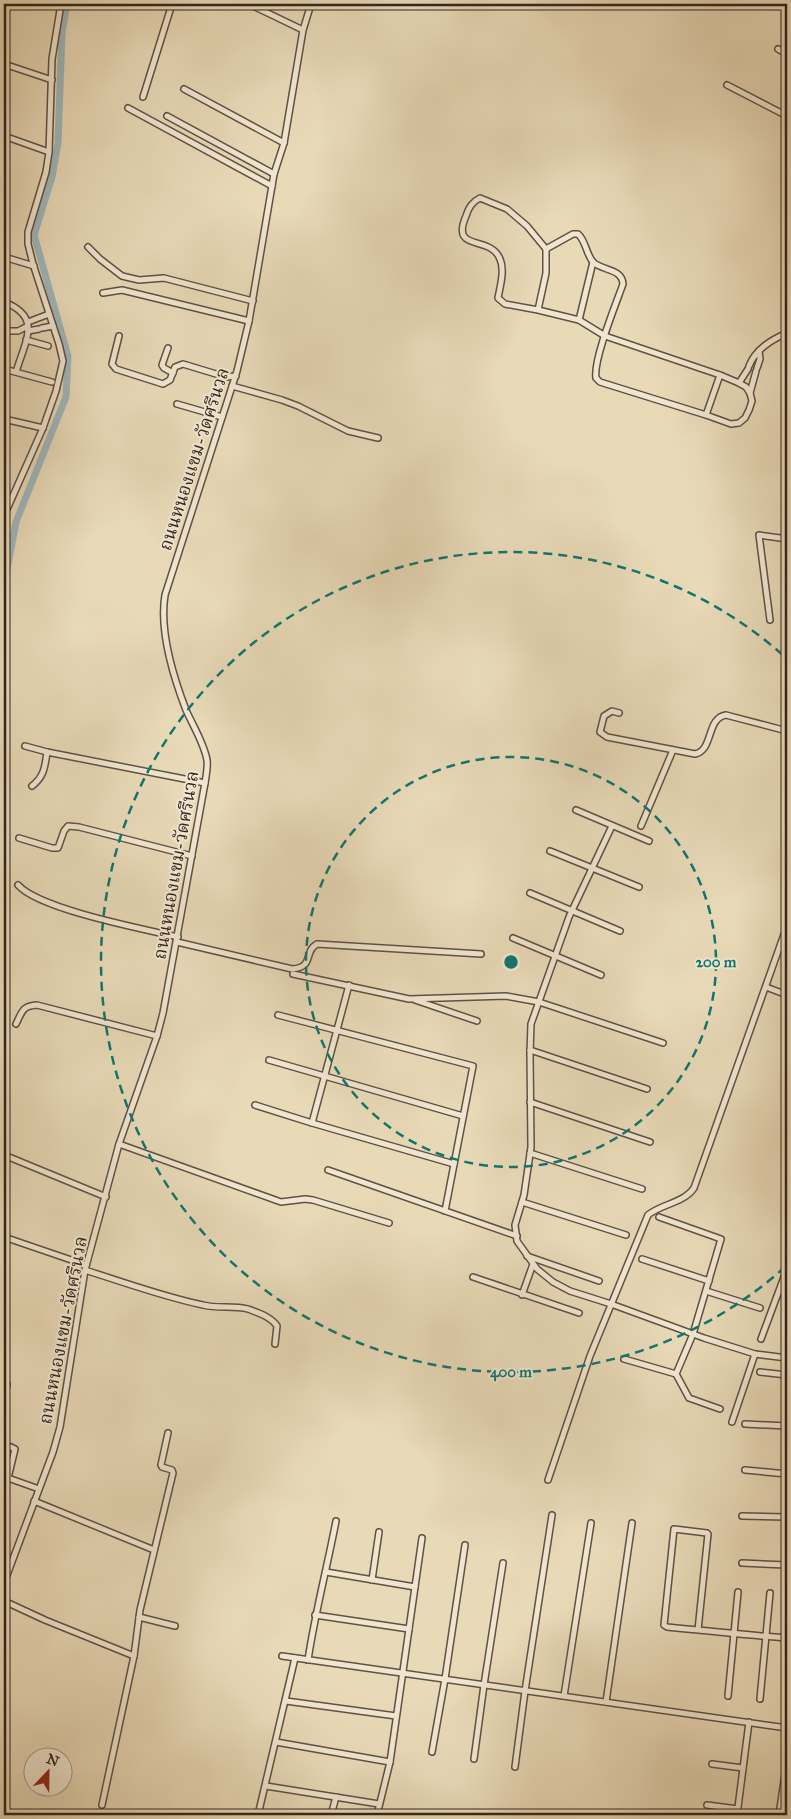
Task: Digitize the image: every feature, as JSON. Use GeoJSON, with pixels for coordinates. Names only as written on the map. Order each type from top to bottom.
{"type":"FeatureCollection","features":[{"type":"Feature","properties":{"kind":"street"},"geometry":{"type":"LineString","coordinates":[[4,516],[43,428],[56,391],[63,360],[28,244],[28,232],[50,152],[52,59],[60,4]]}},
{"type":"Feature","properties":{"kind":"street"},"geometry":{"type":"LineString","coordinates":[[143,97],[172,4]]}},
{"type":"Feature","properties":{"kind":"street"},"geometry":{"type":"LineString","coordinates":[[249,4],[303,30]]}},
{"type":"Feature","properties":{"kind":"street","name":"ถนนหนองแขม-วัดศรีนวล"},"geometry":{"type":"LineString","coordinates":[[4,1583],[6,1569],[39,1489],[60,1427],[86,1267],[119,1144],[157,1036],[177,940],[205,783],[207,760],[186,710],[177,682],[164,629],[162,611],[165,595],[236,376],[249,321],[274,174],[284,143],[303,30],[311,4]]}},
{"type":"Feature","properties":{"kind":"street"},"geometry":{"type":"LineString","coordinates":[[778,49],[787,54]]}},
{"type":"Feature","properties":{"kind":"street"},"geometry":{"type":"LineString","coordinates":[[4,64],[52,80]]}},
{"type":"Feature","properties":{"kind":"street"},"geometry":{"type":"LineString","coordinates":[[727,85],[787,116]]}},
{"type":"Feature","properties":{"kind":"street"},"geometry":{"type":"LineString","coordinates":[[184,89],[284,143]]}},
{"type":"Feature","properties":{"kind":"street"},"geometry":{"type":"LineString","coordinates":[[128,108],[272,186]]}},
{"type":"Feature","properties":{"kind":"street"},"geometry":{"type":"LineString","coordinates":[[167,116],[274,174]]}},
{"type":"Feature","properties":{"kind":"street"},"geometry":{"type":"LineString","coordinates":[[4,136],[50,152]]}},
{"type":"Feature","properties":{"kind":"street"},"geometry":{"type":"LineString","coordinates":[[538,310],[546,273],[546,249],[520,220],[507,209],[480,198],[474,201],[461,226],[461,233],[464,238],[491,248],[501,260],[502,272],[498,298],[500,301],[505,304],[579,320],[605,336],[739,383],[746,387],[752,401],[745,418],[739,423],[731,424],[600,382],[596,378],[595,372],[605,336],[623,284],[623,278],[593,262]]}},
{"type":"Feature","properties":{"kind":"street"},"geometry":{"type":"LineString","coordinates":[[546,249],[573,234],[578,234],[582,237],[593,262],[579,320]]}},
{"type":"Feature","properties":{"kind":"street"},"geometry":{"type":"LineString","coordinates":[[88,247],[117,273],[130,279],[164,278],[252,300]]}},
{"type":"Feature","properties":{"kind":"street"},"geometry":{"type":"LineString","coordinates":[[4,258],[34,266]]}},
{"type":"Feature","properties":{"kind":"street"},"geometry":{"type":"LineString","coordinates":[[103,293],[122,290],[249,321]]}},
{"type":"Feature","properties":{"kind":"street"},"geometry":{"type":"LineString","coordinates":[[4,302],[21,310],[26,316],[28,326],[26,340],[16,372]]}},
{"type":"Feature","properties":{"kind":"street"},"geometry":{"type":"LineString","coordinates":[[4,331],[18,331],[49,314]]}},
{"type":"Feature","properties":{"kind":"street"},"geometry":{"type":"LineString","coordinates":[[28,326],[41,328],[53,326]]}},
{"type":"Feature","properties":{"kind":"street"},"geometry":{"type":"LineString","coordinates":[[739,383],[749,367],[753,356],[771,340],[787,333]]}},
{"type":"Feature","properties":{"kind":"street"},"geometry":{"type":"LineString","coordinates":[[119,336],[112,359],[112,364],[116,368],[163,384],[170,380],[177,365],[183,364],[226,377],[236,376]]}},
{"type":"Feature","properties":{"kind":"street"},"geometry":{"type":"LineString","coordinates":[[26,340],[48,346]]}},
{"type":"Feature","properties":{"kind":"street"},"geometry":{"type":"LineString","coordinates":[[168,348],[162,365],[173,373]]}},
{"type":"Feature","properties":{"kind":"street"},"geometry":{"type":"LineString","coordinates":[[750,393],[760,360],[759,351]]}},
{"type":"Feature","properties":{"kind":"street"},"geometry":{"type":"LineString","coordinates":[[4,369],[52,382]]}},
{"type":"Feature","properties":{"kind":"street"},"geometry":{"type":"LineString","coordinates":[[706,416],[720,375]]}},
{"type":"Feature","properties":{"kind":"street"},"geometry":{"type":"LineString","coordinates":[[232,386],[282,400],[348,431],[378,438]]}},
{"type":"Feature","properties":{"kind":"street"},"geometry":{"type":"LineString","coordinates":[[177,404],[222,417]]}},
{"type":"Feature","properties":{"kind":"street"},"geometry":{"type":"LineString","coordinates":[[4,419],[43,428]]}},
{"type":"Feature","properties":{"kind":"street"},"geometry":{"type":"LineString","coordinates":[[770,620],[759,535],[787,539]]}},
{"type":"Feature","properties":{"kind":"street"},"geometry":{"type":"LineString","coordinates":[[619,713],[612,712],[604,716],[600,732],[602,735],[695,754],[700,753],[704,749],[716,720],[720,716],[726,715],[787,731]]}},
{"type":"Feature","properties":{"kind":"street"},"geometry":{"type":"LineString","coordinates":[[25,746],[205,783]]}},
{"type":"Feature","properties":{"kind":"street"},"geometry":{"type":"LineString","coordinates":[[641,826],[674,750]]}},
{"type":"Feature","properties":{"kind":"street"},"geometry":{"type":"LineString","coordinates":[[32,786],[44,774],[47,752]]}},
{"type":"Feature","properties":{"kind":"street"},"geometry":{"type":"LineString","coordinates":[[576,810],[649,841]]}},
{"type":"Feature","properties":{"kind":"street"},"geometry":{"type":"LineString","coordinates":[[19,838],[58,848],[64,831],[68,826],[79,827],[192,856]]}},
{"type":"Feature","properties":{"kind":"street"},"geometry":{"type":"LineString","coordinates":[[612,826],[572,911],[532,1024],[530,1050],[530,1153],[522,1202],[515,1225],[517,1241],[533,1264],[553,1282],[570,1291],[756,1354],[787,1358]]}},
{"type":"Feature","properties":{"kind":"street"},"geometry":{"type":"LineString","coordinates":[[550,851],[639,887]]}},
{"type":"Feature","properties":{"kind":"street"},"geometry":{"type":"LineString","coordinates":[[18,885],[26,892],[50,904],[177,940],[292,969],[306,965],[313,946],[317,944],[481,954]]}},
{"type":"Feature","properties":{"kind":"street"},"geometry":{"type":"LineString","coordinates":[[530,893],[620,931]]}},
{"type":"Feature","properties":{"kind":"street"},"geometry":{"type":"LineString","coordinates":[[548,1480],[590,1356],[648,1215],[654,1209],[689,1195],[694,1188],[787,926]]}},
{"type":"Feature","properties":{"kind":"street"},"geometry":{"type":"LineString","coordinates":[[513,938],[601,975]]}},
{"type":"Feature","properties":{"kind":"street"},"geometry":{"type":"LineString","coordinates":[[293,974],[410,998],[476,1021]]}},
{"type":"Feature","properties":{"kind":"street"},"geometry":{"type":"LineString","coordinates":[[312,1123],[349,985]]}},
{"type":"Feature","properties":{"kind":"street"},"geometry":{"type":"LineString","coordinates":[[766,987],[787,995]]}},
{"type":"Feature","properties":{"kind":"street"},"geometry":{"type":"LineString","coordinates":[[410,998],[506,996],[539,1002],[663,1043]]}},
{"type":"Feature","properties":{"kind":"street"},"geometry":{"type":"LineString","coordinates":[[16,1024],[23,1010],[28,1006],[37,1005],[157,1036]]}},
{"type":"Feature","properties":{"kind":"street"},"geometry":{"type":"LineString","coordinates":[[278,1016],[473,1066],[446,1211]]}},
{"type":"Feature","properties":{"kind":"street"},"geometry":{"type":"LineString","coordinates":[[530,1050],[647,1089]]}},
{"type":"Feature","properties":{"kind":"street"},"geometry":{"type":"LineString","coordinates":[[269,1060],[463,1116]]}},
{"type":"Feature","properties":{"kind":"street"},"geometry":{"type":"LineString","coordinates":[[530,1102],[650,1142]]}},
{"type":"Feature","properties":{"kind":"street"},"geometry":{"type":"LineString","coordinates":[[255,1105],[454,1164]]}},
{"type":"Feature","properties":{"kind":"street"},"geometry":{"type":"LineString","coordinates":[[119,1144],[281,1202],[313,1200],[389,1224]]}},
{"type":"Feature","properties":{"kind":"street"},"geometry":{"type":"LineString","coordinates":[[530,1153],[642,1189]]}},
{"type":"Feature","properties":{"kind":"street"},"geometry":{"type":"LineString","coordinates":[[4,1155],[106,1197]]}},
{"type":"Feature","properties":{"kind":"street"},"geometry":{"type":"LineString","coordinates":[[328,1170],[517,1236]]}},
{"type":"Feature","properties":{"kind":"street"},"geometry":{"type":"LineString","coordinates":[[522,1202],[626,1235]]}},
{"type":"Feature","properties":{"kind":"street"},"geometry":{"type":"LineString","coordinates":[[659,1217],[721,1239],[693,1334],[676,1374]]}},
{"type":"Feature","properties":{"kind":"street"},"geometry":{"type":"LineString","coordinates":[[4,1238],[200,1305],[232,1306],[246,1308],[259,1313],[273,1321],[277,1326],[274,1344]]}},
{"type":"Feature","properties":{"kind":"street"},"geometry":{"type":"LineString","coordinates":[[526,1256],[599,1281]]}},
{"type":"Feature","properties":{"kind":"street"},"geometry":{"type":"LineString","coordinates":[[642,1259],[709,1281]]}},
{"type":"Feature","properties":{"kind":"street"},"geometry":{"type":"LineString","coordinates":[[522,1295],[533,1264]]}},
{"type":"Feature","properties":{"kind":"street"},"geometry":{"type":"LineString","coordinates":[[761,1339],[787,1269]]}},
{"type":"Feature","properties":{"kind":"street"},"geometry":{"type":"LineString","coordinates":[[473,1277],[579,1313]]}},
{"type":"Feature","properties":{"kind":"street"},"geometry":{"type":"LineString","coordinates":[[706,1291],[760,1308]]}},
{"type":"Feature","properties":{"kind":"street"},"geometry":{"type":"LineString","coordinates":[[732,1422],[756,1354]]}},
{"type":"Feature","properties":{"kind":"street"},"geometry":{"type":"LineString","coordinates":[[624,1359],[676,1374],[689,1398],[720,1409]]}},
{"type":"Feature","properties":{"kind":"street"},"geometry":{"type":"LineString","coordinates":[[760,1372],[787,1375]]}},
{"type":"Feature","properties":{"kind":"street"},"geometry":{"type":"LineString","coordinates":[[4,1378],[7,1384],[4,1399]]}},
{"type":"Feature","properties":{"kind":"street"},"geometry":{"type":"LineString","coordinates":[[745,1424],[787,1426]]}},
{"type":"Feature","properties":{"kind":"street"},"geometry":{"type":"LineString","coordinates":[[102,1805],[134,1656],[139,1617],[173,1473],[172,1470],[160,1465],[168,1433]]}},
{"type":"Feature","properties":{"kind":"street"},"geometry":{"type":"LineString","coordinates":[[4,1444],[15,1449],[4,1488]]}},
{"type":"Feature","properties":{"kind":"street"},"geometry":{"type":"LineString","coordinates":[[745,1470],[787,1474]]}},
{"type":"Feature","properties":{"kind":"street"},"geometry":{"type":"LineString","coordinates":[[8,1478],[39,1489]]}},
{"type":"Feature","properties":{"kind":"street"},"geometry":{"type":"LineString","coordinates":[[34,1502],[154,1550]]}},
{"type":"Feature","properties":{"kind":"street"},"geometry":{"type":"LineString","coordinates":[[515,1767],[552,1515]]}},
{"type":"Feature","properties":{"kind":"street"},"geometry":{"type":"LineString","coordinates":[[742,1516],[787,1517]]}},
{"type":"Feature","properties":{"kind":"street"},"geometry":{"type":"LineString","coordinates":[[308,1660],[315,1615],[336,1521]]}},
{"type":"Feature","properties":{"kind":"street"},"geometry":{"type":"LineString","coordinates":[[564,1696],[591,1523]]}},
{"type":"Feature","properties":{"kind":"street"},"geometry":{"type":"LineString","coordinates":[[606,1702],[632,1524]]}},
{"type":"Feature","properties":{"kind":"street"},"geometry":{"type":"LineString","coordinates":[[698,1630],[708,1534],[674,1528],[664,1625],[667,1627],[734,1634],[787,1638]]}},
{"type":"Feature","properties":{"kind":"street"},"geometry":{"type":"LineString","coordinates":[[372,1580],[379,1532]]}},
{"type":"Feature","properties":{"kind":"street"},"geometry":{"type":"LineString","coordinates":[[377,1815],[390,1762],[422,1538]]}},
{"type":"Feature","properties":{"kind":"street"},"geometry":{"type":"LineString","coordinates":[[432,1752],[445,1679],[464,1544]]}},
{"type":"Feature","properties":{"kind":"street"},"geometry":{"type":"LineString","coordinates":[[474,1759],[503,1563]]}},
{"type":"Feature","properties":{"kind":"street"},"geometry":{"type":"LineString","coordinates":[[742,1563],[787,1565]]}},
{"type":"Feature","properties":{"kind":"street"},"geometry":{"type":"LineString","coordinates":[[326,1572],[415,1587]]}},
{"type":"Feature","properties":{"kind":"street"},"geometry":{"type":"LineString","coordinates":[[728,1696],[738,1592]]}},
{"type":"Feature","properties":{"kind":"street"},"geometry":{"type":"LineString","coordinates":[[760,1699],[770,1593]]}},
{"type":"Feature","properties":{"kind":"street"},"geometry":{"type":"LineString","coordinates":[[4,1601],[45,1620],[134,1656]]}},
{"type":"Feature","properties":{"kind":"street"},"geometry":{"type":"LineString","coordinates":[[315,1615],[409,1629]]}},
{"type":"Feature","properties":{"kind":"street"},"geometry":{"type":"LineString","coordinates":[[139,1617],[175,1626]]}},
{"type":"Feature","properties":{"kind":"street"},"geometry":{"type":"LineString","coordinates":[[282,1656],[787,1728]]}},
{"type":"Feature","properties":{"kind":"street"},"geometry":{"type":"LineString","coordinates":[[258,1815],[295,1658]]}},
{"type":"Feature","properties":{"kind":"street"},"geometry":{"type":"LineString","coordinates":[[286,1700],[396,1716]]}},
{"type":"Feature","properties":{"kind":"street"},"geometry":{"type":"LineString","coordinates":[[708,1805],[737,1812],[749,1722]]}},
{"type":"Feature","properties":{"kind":"street"},"geometry":{"type":"LineString","coordinates":[[276,1742],[390,1762]]}},
{"type":"Feature","properties":{"kind":"street"},"geometry":{"type":"LineString","coordinates":[[779,1815],[787,1760]]}},
{"type":"Feature","properties":{"kind":"street"},"geometry":{"type":"LineString","coordinates":[[712,1764],[743,1768]]}},
{"type":"Feature","properties":{"kind":"street"},"geometry":{"type":"LineString","coordinates":[[266,1786],[379,1804]]}},
{"type":"Feature","properties":{"kind":"street"},"geometry":{"type":"LineString","coordinates":[[331,1815],[336,1797]]}},
{"type":"Feature","properties":{"kind":"waterway"},"geometry":{"type":"LineString","coordinates":[[4,585],[16,522],[66,397],[68,356],[34,235],[52,177],[58,143],[62,32],[67,4]]}}]}
